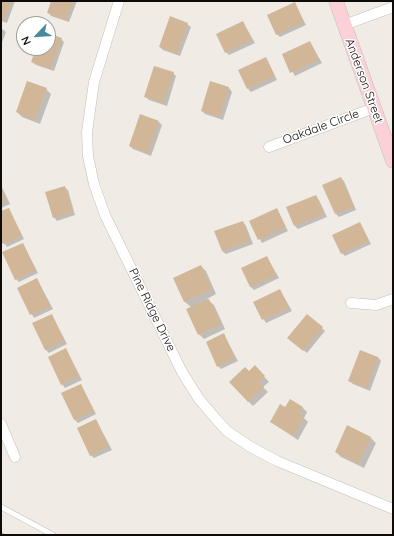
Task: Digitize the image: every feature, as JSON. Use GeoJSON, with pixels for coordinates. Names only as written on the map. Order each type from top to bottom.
{"type":"FeatureCollection","features":[{"type":"Feature","properties":{"kind":"street","name":"Pine Ridge Drive"},"geometry":{"type":"LineString","coordinates":[[119,1],[94,82],[87,132],[88,156],[94,184],[105,215],[182,372],[199,399],[216,419],[227,430],[249,446],[277,461],[393,508]]}},
{"type":"Feature","properties":{"kind":"street","name":"Anderson Street"},"geometry":{"type":"LineString","coordinates":[[336,1],[393,161]]}},
{"type":"Feature","properties":{"kind":"street"},"geometry":{"type":"LineString","coordinates":[[344,25],[393,7]]}},
{"type":"Feature","properties":{"kind":"street","name":"Oakdale Circle"},"geometry":{"type":"LineString","coordinates":[[269,147],[374,108]]}},
{"type":"Feature","properties":{"kind":"street"},"geometry":{"type":"LineString","coordinates":[[351,303],[376,305],[393,299]]}},
{"type":"Feature","properties":{"kind":"street"},"geometry":{"type":"LineString","coordinates":[[1,424],[15,456]]}},
{"type":"Feature","properties":{"kind":"lane"},"geometry":{"type":"LineString","coordinates":[[1,507],[53,535]]}},
{"type":"Feature","properties":{"kind":"building"},"geometry":{"type":"Polygon","coordinates":[[[1,1],[11,1],[4,20],[1,19],[1,1]]]}},
{"type":"Feature","properties":{"kind":"building"},"geometry":{"type":"Polygon","coordinates":[[[51,1],[73,1],[66,20],[47,13],[51,1]]]}},
{"type":"Feature","properties":{"kind":"building"},"geometry":{"type":"Polygon","coordinates":[[[295,2],[304,22],[276,35],[267,15],[295,2]]]}},
{"type":"Feature","properties":{"kind":"building"},"geometry":{"type":"Polygon","coordinates":[[[170,16],[188,23],[177,54],[159,47],[170,16]]]}},
{"type":"Feature","properties":{"kind":"building"},"geometry":{"type":"Polygon","coordinates":[[[243,21],[252,40],[225,53],[216,34],[243,21]]]}},
{"type":"Feature","properties":{"kind":"building"},"geometry":{"type":"Polygon","coordinates":[[[56,36],[62,38],[56,54],[56,36]]]}},
{"type":"Feature","properties":{"kind":"building"},"geometry":{"type":"Polygon","coordinates":[[[310,41],[319,60],[290,73],[282,54],[310,41]]]}},
{"type":"Feature","properties":{"kind":"building"},"geometry":{"type":"Polygon","coordinates":[[[33,56],[55,56],[50,69],[31,62],[33,56]]]}},
{"type":"Feature","properties":{"kind":"building"},"geometry":{"type":"Polygon","coordinates":[[[266,57],[275,76],[247,89],[238,70],[266,57]]]}},
{"type":"Feature","properties":{"kind":"building"},"geometry":{"type":"Polygon","coordinates":[[[154,66],[174,72],[163,103],[144,97],[154,66]]]}},
{"type":"Feature","properties":{"kind":"building"},"geometry":{"type":"Polygon","coordinates":[[[27,81],[47,88],[35,120],[16,112],[27,81]]]}},
{"type":"Feature","properties":{"kind":"building"},"geometry":{"type":"Polygon","coordinates":[[[210,81],[229,87],[220,117],[201,111],[210,81]]]}},
{"type":"Feature","properties":{"kind":"building"},"geometry":{"type":"Polygon","coordinates":[[[140,114],[159,121],[148,153],[129,146],[140,114]]]}},
{"type":"Feature","properties":{"kind":"building"},"geometry":{"type":"Polygon","coordinates":[[[341,177],[354,207],[335,214],[322,185],[341,177]]]}},
{"type":"Feature","properties":{"kind":"building"},"geometry":{"type":"Polygon","coordinates":[[[65,186],[73,212],[53,218],[45,192],[65,186]]]}},
{"type":"Feature","properties":{"kind":"building"},"geometry":{"type":"Polygon","coordinates":[[[1,187],[7,200],[1,203],[1,187]]]}},
{"type":"Feature","properties":{"kind":"building"},"geometry":{"type":"Polygon","coordinates":[[[316,195],[324,214],[294,226],[286,207],[316,195]]]}},
{"type":"Feature","properties":{"kind":"building"},"geometry":{"type":"Polygon","coordinates":[[[9,208],[22,236],[3,244],[1,241],[1,211],[9,208]]]}},
{"type":"Feature","properties":{"kind":"building"},"geometry":{"type":"Polygon","coordinates":[[[277,208],[286,227],[258,240],[249,221],[277,208]]]}},
{"type":"Feature","properties":{"kind":"building"},"geometry":{"type":"Polygon","coordinates":[[[243,221],[250,241],[222,251],[214,231],[243,221]]]}},
{"type":"Feature","properties":{"kind":"building"},"geometry":{"type":"Polygon","coordinates":[[[360,222],[369,241],[341,254],[332,235],[360,222]]]}},
{"type":"Feature","properties":{"kind":"building"},"geometry":{"type":"Polygon","coordinates":[[[23,243],[36,270],[15,280],[2,252],[23,243]]]}},
{"type":"Feature","properties":{"kind":"building"},"geometry":{"type":"Polygon","coordinates":[[[267,256],[276,275],[250,287],[241,268],[267,256]]]}},
{"type":"Feature","properties":{"kind":"building"},"geometry":{"type":"Polygon","coordinates":[[[201,265],[212,289],[184,302],[173,278],[201,265]]]}},
{"type":"Feature","properties":{"kind":"building"},"geometry":{"type":"Polygon","coordinates":[[[37,278],[50,306],[30,315],[17,288],[37,278]]]}},
{"type":"Feature","properties":{"kind":"building"},"geometry":{"type":"Polygon","coordinates":[[[280,289],[289,308],[262,320],[253,302],[280,289]]]}},
{"type":"Feature","properties":{"kind":"building"},"geometry":{"type":"Polygon","coordinates":[[[209,299],[221,324],[198,335],[186,309],[209,299]]]}},
{"type":"Feature","properties":{"kind":"building"},"geometry":{"type":"Polygon","coordinates":[[[52,314],[64,341],[45,350],[32,323],[52,314]]]}},
{"type":"Feature","properties":{"kind":"building"},"geometry":{"type":"Polygon","coordinates":[[[307,314],[323,327],[303,351],[287,338],[307,314]]]}},
{"type":"Feature","properties":{"kind":"building"},"geometry":{"type":"Polygon","coordinates":[[[224,333],[235,358],[217,367],[206,342],[224,333]]]}},
{"type":"Feature","properties":{"kind":"building"},"geometry":{"type":"Polygon","coordinates":[[[66,348],[79,376],[61,385],[48,357],[66,348]]]}},
{"type":"Feature","properties":{"kind":"building"},"geometry":{"type":"Polygon","coordinates":[[[360,350],[378,357],[367,388],[348,381],[360,350]]]}},
{"type":"Feature","properties":{"kind":"building"},"geometry":{"type":"Polygon","coordinates":[[[255,365],[265,376],[259,382],[264,387],[248,402],[229,382],[245,367],[249,371],[255,365]]]}},
{"type":"Feature","properties":{"kind":"building"},"geometry":{"type":"Polygon","coordinates":[[[81,384],[94,411],[74,420],[61,393],[81,384]]]}},
{"type":"Feature","properties":{"kind":"building"},"geometry":{"type":"Polygon","coordinates":[[[290,399],[303,407],[299,413],[304,416],[293,436],[270,422],[280,404],[285,407],[290,399]]]}},
{"type":"Feature","properties":{"kind":"building"},"geometry":{"type":"Polygon","coordinates":[[[96,419],[109,446],[90,456],[77,428],[96,419]]]}},
{"type":"Feature","properties":{"kind":"building"},"geometry":{"type":"Polygon","coordinates":[[[347,425],[371,437],[358,464],[335,452],[347,425]]]}}]}
